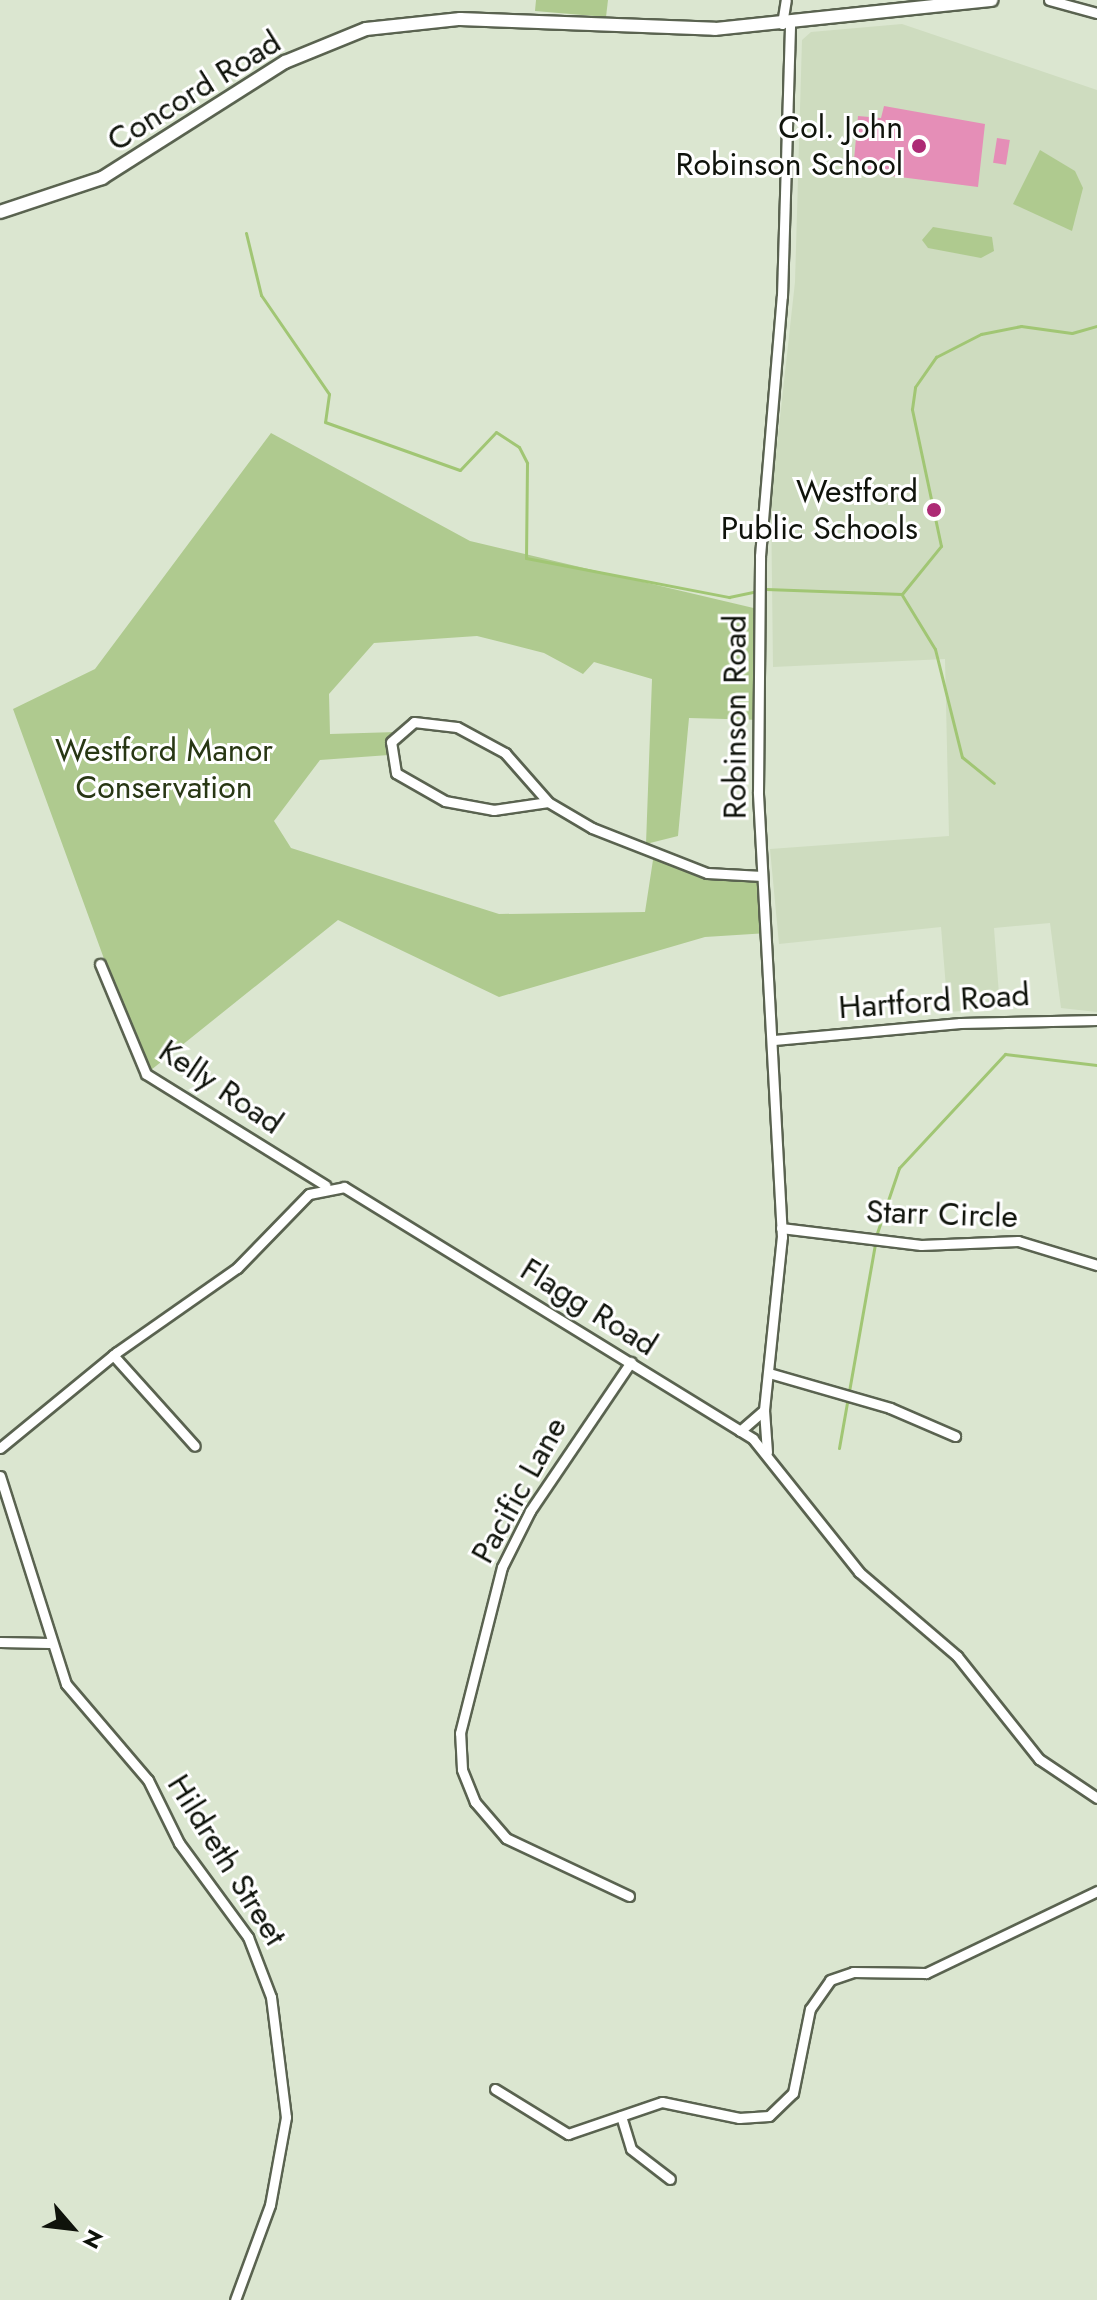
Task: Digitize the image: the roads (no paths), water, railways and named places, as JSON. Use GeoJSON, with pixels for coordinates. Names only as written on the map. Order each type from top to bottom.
{"type":"FeatureCollection","features":[{"type":"Feature","properties":{"kind":"main road","name":"Concord Road"},"geometry":{"type":"LineString","coordinates":[[0,212],[102,178],[285,62],[366,29],[460,19],[668,30],[786,24],[991,0]]}},
{"type":"Feature","properties":{"kind":"street","name":"Robinson Road"},"geometry":{"type":"LineString","coordinates":[[767,1452],[764,1410],[781,1228],[774,1040],[762,876],[762,511],[782,296],[786,0]]}},
{"type":"Feature","properties":{"kind":"street"},"geometry":{"type":"LineString","coordinates":[[1049,0],[1097,13]]}},
{"type":"Feature","properties":{"kind":"street"},"geometry":{"type":"LineString","coordinates":[[548,802],[494,810],[434,797],[396,773],[391,742],[414,722],[457,727],[514,761],[548,802],[699,871],[762,876]]}},
{"type":"Feature","properties":{"kind":"street","name":"Kelly Road"},"geometry":{"type":"LineString","coordinates":[[100,964],[146,1074],[325,1185]]}},
{"type":"Feature","properties":{"kind":"street","name":"Hartford Road"},"geometry":{"type":"LineString","coordinates":[[774,1040],[960,1023],[1097,1020]]}},
{"type":"Feature","properties":{"kind":"street"},"geometry":{"type":"LineString","coordinates":[[0,1448],[113,1355],[231,1274],[325,1185]]}},
{"type":"Feature","properties":{"kind":"street","name":"Flagg Road"},"geometry":{"type":"LineString","coordinates":[[325,1185],[359,1194],[631,1362],[740,1431],[767,1452],[859,1572],[957,1656],[1039,1759],[1097,1798]]}},
{"type":"Feature","properties":{"kind":"street","name":"Starr Circle"},"geometry":{"type":"LineString","coordinates":[[781,1228],[882,1241],[1018,1241],[1097,1265]]}},
{"type":"Feature","properties":{"kind":"street"},"geometry":{"type":"LineString","coordinates":[[113,1355],[195,1446]]}},
{"type":"Feature","properties":{"kind":"street","name":"Pacific Lane"},"geometry":{"type":"LineString","coordinates":[[629,1896],[506,1838],[475,1802],[462,1769],[460,1733],[502,1567],[530,1511],[631,1362]]}},
{"type":"Feature","properties":{"kind":"street"},"geometry":{"type":"LineString","coordinates":[[769,1373],[844,1393],[955,1436]]}},
{"type":"Feature","properties":{"kind":"street"},"geometry":{"type":"LineString","coordinates":[[740,1431],[764,1410]]}},
{"type":"Feature","properties":{"kind":"street","name":"Hildreth Street"},"geometry":{"type":"LineString","coordinates":[[0,1476],[49,1643],[66,1684],[148,1780],[179,1843],[248,1937],[271,1997],[286,2117],[270,2205],[235,2300]]}},
{"type":"Feature","properties":{"kind":"street"},"geometry":{"type":"LineString","coordinates":[[0,1642],[49,1643]]}},
{"type":"Feature","properties":{"kind":"street"},"geometry":{"type":"LineString","coordinates":[[495,2089],[559,2132],[670,2102],[739,2118],[769,2116],[793,2093],[810,2009],[830,1980],[853,1972],[926,1973],[1097,1891]]}},
{"type":"Feature","properties":{"kind":"street"},"geometry":{"type":"LineString","coordinates":[[621,2116],[632,2149],[670,2179]]}},
{"type":"Feature","properties":{"kind":"waterway"},"geometry":{"type":"LineString","coordinates":[[246,233],[261,295],[329,394],[325,422],[460,470],[496,432],[519,447],[527,463],[526,558],[729,597],[766,589],[902,594],[941,546],[912,409],[915,387],[936,357],[981,334],[1021,326],[1072,333],[1097,326]]}},
{"type":"Feature","properties":{"kind":"waterway"},"geometry":{"type":"LineString","coordinates":[[902,595],[935,649],[962,757],[994,783]]}},
{"type":"Feature","properties":{"kind":"waterway"},"geometry":{"type":"LineString","coordinates":[[876,1236],[899,1168],[1005,1054],[1097,1065]]}},
{"type":"Feature","properties":{"kind":"waterway"},"geometry":{"type":"LineString","coordinates":[[839,1448],[875,1243]]}},
{"type":"Feature","properties":{"kind":"place","name":"Col. John Robinson School"},"geometry":{"type":"Point","coordinates":[919,146]}},
{"type":"Feature","properties":{"kind":"place","name":"Westford Public Schools"},"geometry":{"type":"Point","coordinates":[934,510]}},
{"type":"Feature","properties":{"kind":"park label","name":"Westford Manor Conservation"},"geometry":{"type":"Point","coordinates":[164,770]}}]}
